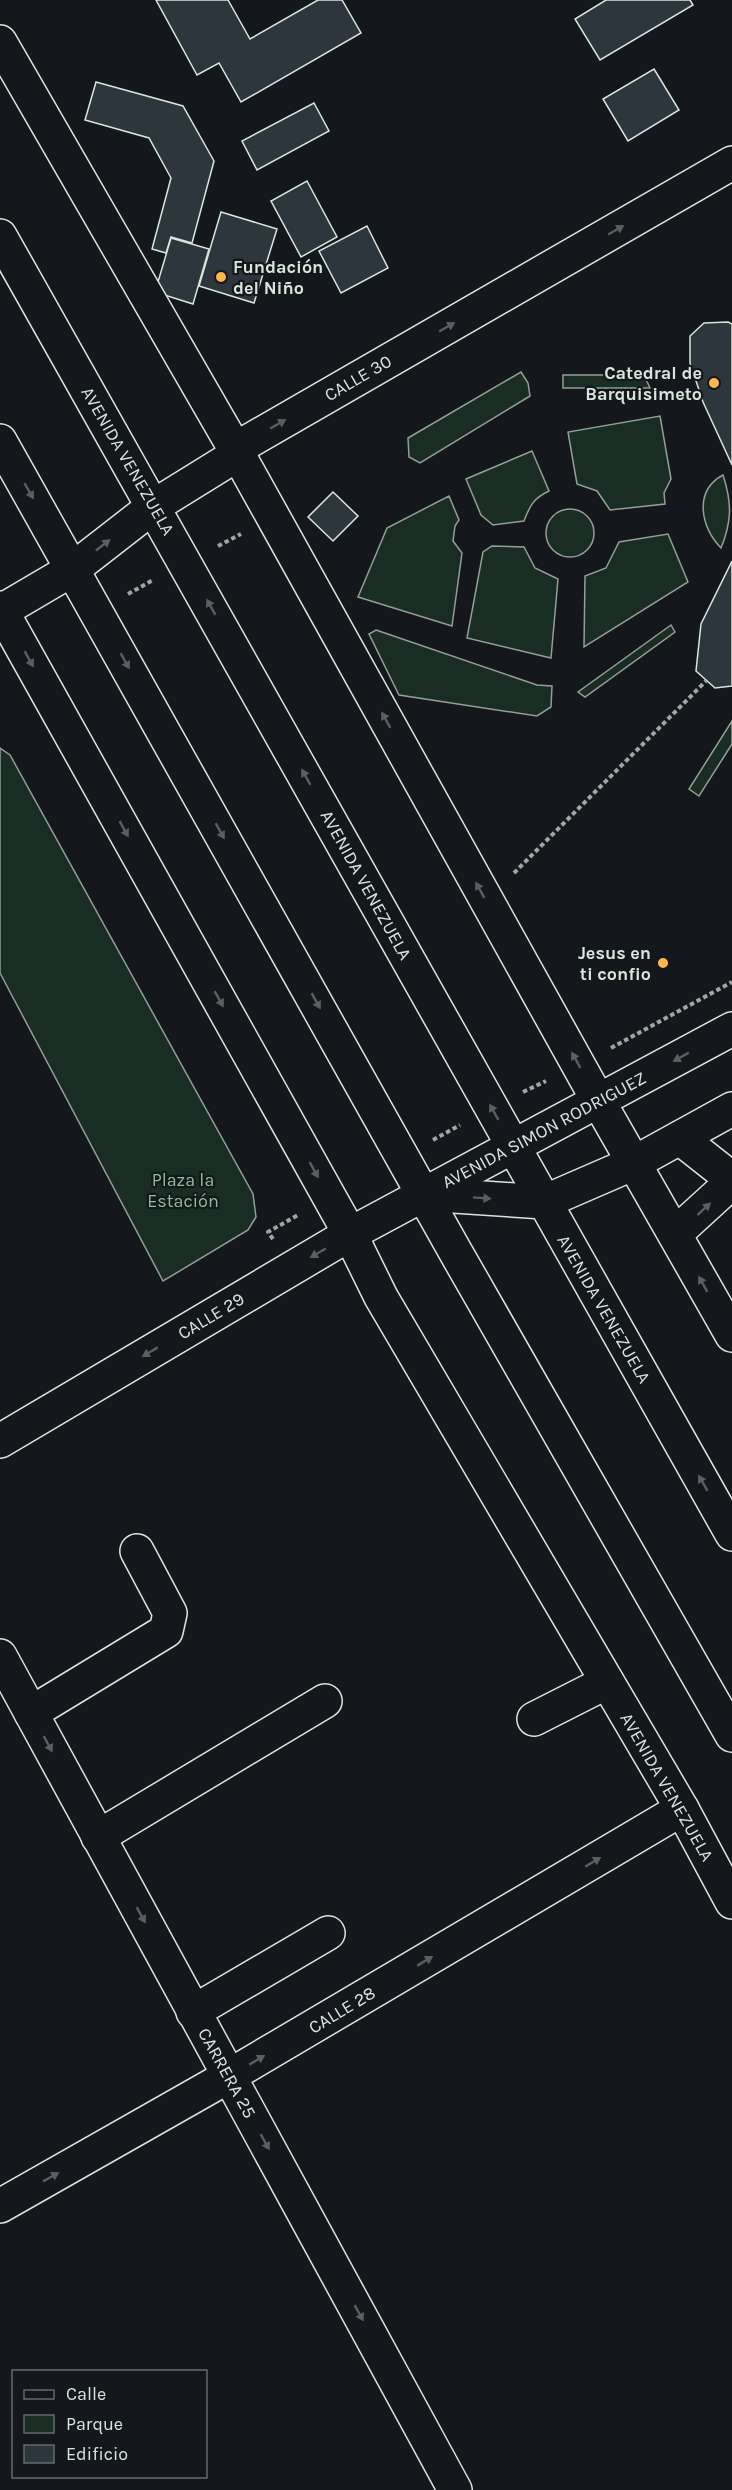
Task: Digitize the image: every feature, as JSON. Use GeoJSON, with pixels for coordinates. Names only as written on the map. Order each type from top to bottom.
{"type":"FeatureCollection","features":[{"type":"Feature","properties":{"kind":"street"},"geometry":{"type":"LineString","coordinates":[[0,42],[238,454],[669,1228],[675,1234],[732,1335]]}},
{"type":"Feature","properties":{"kind":"street","name":"CALLE 30"},"geometry":{"type":"LineString","coordinates":[[1,610],[73,569],[154,506],[238,454],[237,448],[732,163]]}},
{"type":"Feature","properties":{"kind":"street","name":"AVENIDA VENEZUELA"},"geometry":{"type":"LineString","coordinates":[[0,236],[732,1534]]}},
{"type":"Feature","properties":{"kind":"street"},"geometry":{"type":"LineString","coordinates":[[0,441],[732,1735]]}},
{"type":"Feature","properties":{"kind":"street","name":"AVENIDA VENEZUELA"},"geometry":{"type":"LineString","coordinates":[[1,610],[350,1234],[381,1297],[682,1809],[732,1902]]}},
{"type":"Feature","properties":{"kind":"street","name":"AVENIDA SIMON RODRIGUEZ"},"geometry":{"type":"LineString","coordinates":[[424,1194],[732,1029]]}},
{"type":"Feature","properties":{"kind":"street","name":"AVENIDA SIMON RODRIGUEZ"},"geometry":{"type":"LineString","coordinates":[[424,1194],[544,1202],[634,1163],[732,1109]]}},
{"type":"Feature","properties":{"kind":"street"},"geometry":{"type":"LineString","coordinates":[[675,1234],[732,1180],[680,1138]]}},
{"type":"Feature","properties":{"kind":"street","name":"CALLE 29"},"geometry":{"type":"LineString","coordinates":[[0,1441],[350,1234],[424,1194]]}},
{"type":"Feature","properties":{"kind":"street"},"geometry":{"type":"LineString","coordinates":[[31,1713],[165,1631],[170,1613],[137,1551]]}},
{"type":"Feature","properties":{"kind":"street","name":"CARRERA 25"},"geometry":{"type":"LineString","coordinates":[[0,1656],[455,2490]]}},
{"type":"Feature","properties":{"kind":"street"},"geometry":{"type":"LineString","coordinates":[[534,1719],[607,1682]]}},
{"type":"Feature","properties":{"kind":"street"},"geometry":{"type":"LineString","coordinates":[[98,1837],[325,1701]]}},
{"type":"Feature","properties":{"kind":"street","name":"CALLE 28"},"geometry":{"type":"LineString","coordinates":[[0,2206],[229,2076],[682,1809]]}},
{"type":"Feature","properties":{"kind":"street"},"geometry":{"type":"LineString","coordinates":[[193,2012],[328,1933]]}},
{"type":"Feature","properties":{"kind":"path"},"geometry":{"type":"LineString","coordinates":[[96,611],[185,562],[273,518]]}},
{"type":"Feature","properties":{"kind":"path"},"geometry":{"type":"LineString","coordinates":[[513,873],[706,681]]}},
{"type":"Feature","properties":{"kind":"path"},"geometry":{"type":"LineString","coordinates":[[606,1050],[732,982]]}},
{"type":"Feature","properties":{"kind":"green space"},"geometry":{"type":"Polygon","coordinates":[[[521,372],[528,383],[530,396],[420,463],[409,457],[408,438],[521,372]]]}},
{"type":"Feature","properties":{"kind":"green space"},"geometry":{"type":"Polygon","coordinates":[[[563,375],[644,375],[650,388],[563,388],[563,375]]]}},
{"type":"Feature","properties":{"kind":"green space"},"geometry":{"type":"Polygon","coordinates":[[[660,416],[671,479],[664,493],[665,504],[610,510],[597,491],[577,484],[568,432],[660,416]]]}},
{"type":"Feature","properties":{"kind":"green space"},"geometry":{"type":"Polygon","coordinates":[[[532,451],[549,491],[533,503],[524,521],[493,525],[481,515],[466,479],[532,451]]]}},
{"type":"Feature","properties":{"kind":"green space"},"geometry":{"type":"Polygon","coordinates":[[[723,475],[730,512],[721,548],[709,530],[703,510],[707,490],[723,475]]]}},
{"type":"Feature","properties":{"kind":"green space"},"geometry":{"type":"Polygon","coordinates":[[[449,496],[459,520],[455,526],[453,541],[462,553],[452,626],[358,597],[387,528],[449,496]]]}},
{"type":"Feature","properties":{"kind":"green space"},"geometry":{"type":"Polygon","coordinates":[[[565,509],[575,509],[590,519],[594,533],[593,542],[584,553],[575,557],[565,557],[550,547],[546,538],[546,528],[556,513],[565,509]]]}},
{"type":"Feature","properties":{"kind":"green space"},"geometry":{"type":"Polygon","coordinates":[[[668,534],[688,582],[584,647],[585,576],[606,568],[619,542],[668,534]]]}},
{"type":"Feature","properties":{"kind":"green space"},"geometry":{"type":"Polygon","coordinates":[[[492,546],[524,547],[535,568],[558,579],[551,658],[467,638],[483,552],[492,546]]]}},
{"type":"Feature","properties":{"kind":"green space"},"geometry":{"type":"Polygon","coordinates":[[[671,625],[675,632],[585,697],[578,692],[671,625]]]}},
{"type":"Feature","properties":{"kind":"green space"},"geometry":{"type":"Polygon","coordinates":[[[376,630],[537,685],[552,686],[551,707],[537,716],[399,695],[369,634],[376,630]]]}},
{"type":"Feature","properties":{"kind":"green space"},"geometry":{"type":"Polygon","coordinates":[[[732,721],[732,744],[699,796],[689,789],[732,721]]]}},
{"type":"Feature","properties":{"kind":"green space","name":"Plaza la Estación"},"geometry":{"type":"Polygon","coordinates":[[[0,748],[10,755],[253,1194],[256,1217],[248,1230],[163,1281],[0,973],[0,748]]]}},
{"type":"Feature","properties":{"kind":"building"},"geometry":{"type":"Polygon","coordinates":[[[156,0],[228,0],[250,39],[318,0],[342,0],[361,33],[241,102],[219,63],[197,75],[156,0]]]}},
{"type":"Feature","properties":{"kind":"building"},"geometry":{"type":"Polygon","coordinates":[[[606,0],[690,0],[693,5],[600,60],[575,19],[606,0]]]}},
{"type":"Feature","properties":{"kind":"building"},"geometry":{"type":"Polygon","coordinates":[[[654,69],[679,110],[628,141],[603,99],[654,69]]]}},
{"type":"Feature","properties":{"kind":"building"},"geometry":{"type":"Polygon","coordinates":[[[96,82],[183,106],[214,161],[192,243],[171,237],[166,253],[152,249],[171,178],[149,138],[85,120],[96,82]]]}},
{"type":"Feature","properties":{"kind":"building"},"geometry":{"type":"Polygon","coordinates":[[[314,103],[329,131],[257,170],[242,141],[314,103]]]}},
{"type":"Feature","properties":{"kind":"building"},"geometry":{"type":"Polygon","coordinates":[[[307,181],[337,237],[301,257],[271,201],[307,181]]]}},
{"type":"Feature","properties":{"kind":"building"},"geometry":{"type":"Polygon","coordinates":[[[221,212],[277,229],[254,303],[199,286],[221,212]]]}},
{"type":"Feature","properties":{"kind":"building"},"geometry":{"type":"Polygon","coordinates":[[[367,226],[388,268],[341,293],[319,251],[367,226]]]}},
{"type":"Feature","properties":{"kind":"building"},"geometry":{"type":"Polygon","coordinates":[[[171,238],[209,249],[193,304],[155,292],[171,238]]]}},
{"type":"Feature","properties":{"kind":"building","name":"Catedral de Barquisimeto"},"geometry":{"type":"Polygon","coordinates":[[[728,322],[732,324],[732,465],[703,402],[690,363],[690,336],[704,323],[728,322]]]}},
{"type":"Feature","properties":{"kind":"building"},"geometry":{"type":"Polygon","coordinates":[[[333,492],[358,516],[333,541],[308,517],[333,492]]]}},
{"type":"Feature","properties":{"kind":"building"},"geometry":{"type":"Polygon","coordinates":[[[732,561],[732,686],[715,688],[696,671],[701,624],[732,561]]]}},
{"type":"Feature","properties":{"kind":"place","name":"Fundación del Niño"},"geometry":{"type":"Point","coordinates":[221,277]}},
{"type":"Feature","properties":{"kind":"place","name":"Catedral de Barquisimeto"},"geometry":{"type":"Point","coordinates":[714,383]}},
{"type":"Feature","properties":{"kind":"place","name":"Jesus en ti confio"},"geometry":{"type":"Point","coordinates":[663,963]}}]}
